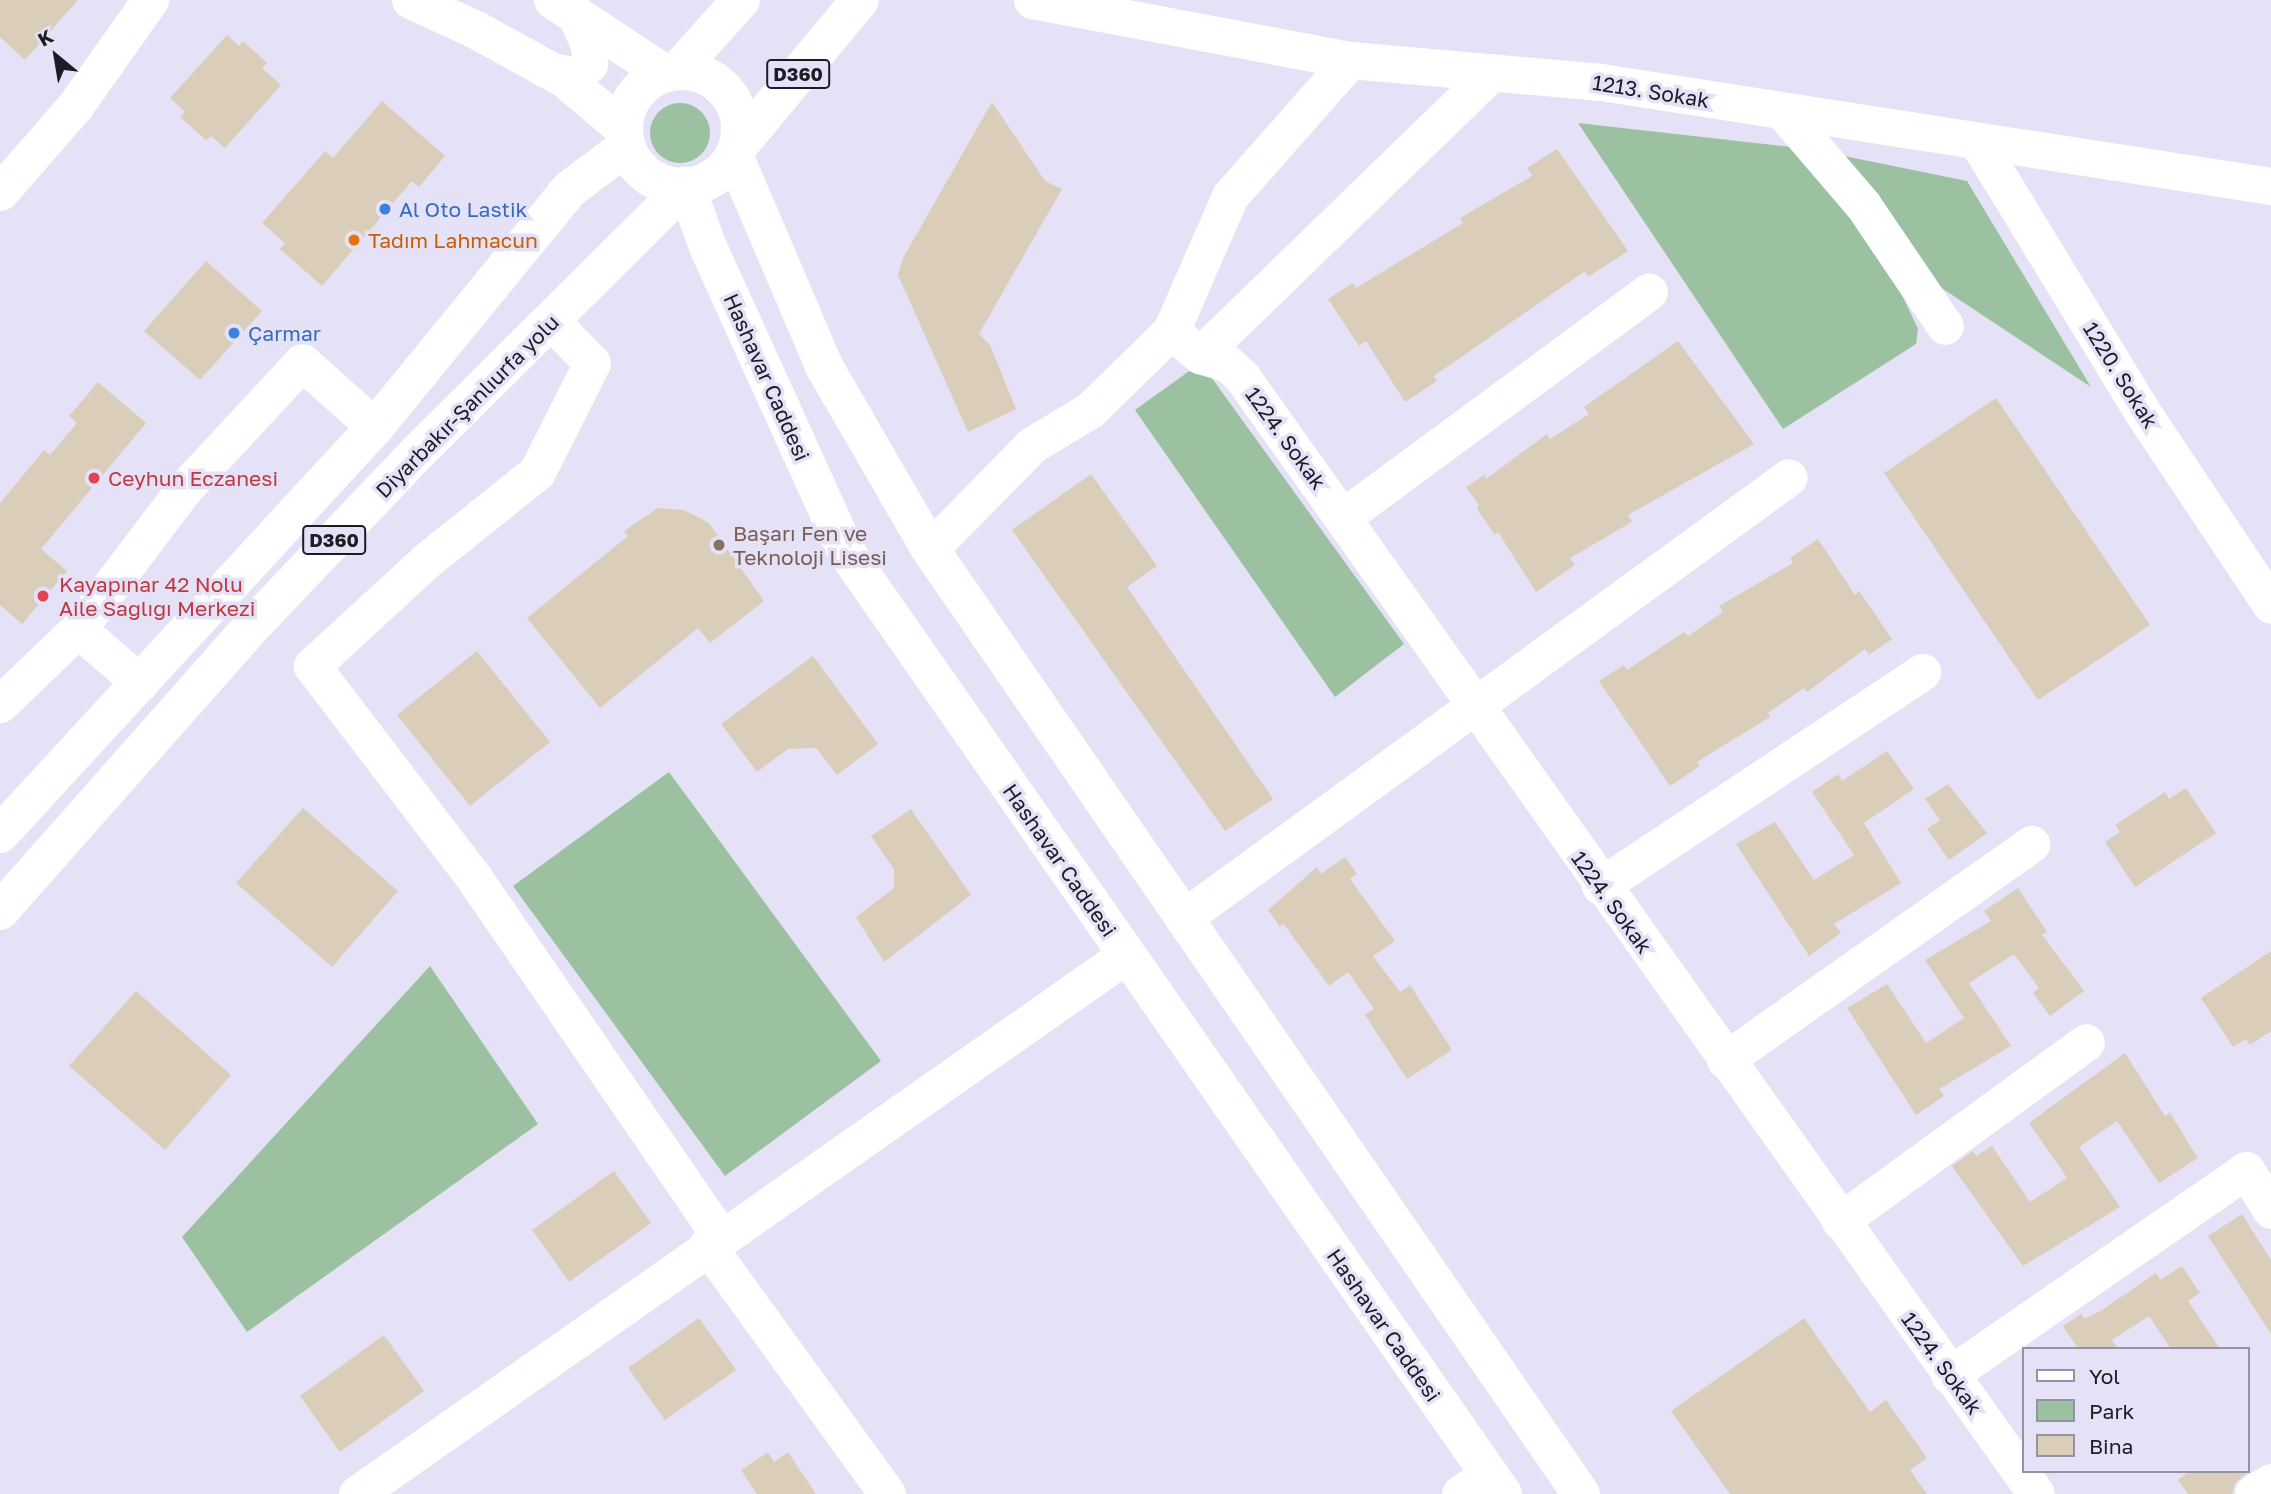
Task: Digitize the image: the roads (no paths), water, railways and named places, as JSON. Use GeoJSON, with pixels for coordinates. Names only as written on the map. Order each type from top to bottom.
{"type":"FeatureCollection","features":[{"type":"Feature","properties":{"kind":"main road"},"geometry":{"type":"LineString","coordinates":[[411,0],[545,69],[626,137],[647,175],[686,187],[714,177],[735,151]]}},
{"type":"Feature","properties":{"kind":"main road"},"geometry":{"type":"LineString","coordinates":[[626,137],[635,95],[671,72],[741,0]]}},
{"type":"Feature","properties":{"kind":"main road","name":"D360"},"geometry":{"type":"LineString","coordinates":[[735,151],[860,0]]}},
{"type":"Feature","properties":{"kind":"main road"},"geometry":{"type":"LineString","coordinates":[[564,6],[671,72],[714,80],[728,93],[739,120],[735,151],[825,368],[930,549],[1581,1494]]}},
{"type":"Feature","properties":{"kind":"main road","name":"D360"},"geometry":{"type":"LineString","coordinates":[[7,823],[376,427],[570,189],[626,137]]}},
{"type":"Feature","properties":{"kind":"main road","name":"Diyarbakır-Şanlıurfa yolu"},"geometry":{"type":"LineString","coordinates":[[0,911],[257,621],[418,452],[686,187]]}},
{"type":"Feature","properties":{"kind":"main road","name":"Hashavar Caddesi"},"geometry":{"type":"LineString","coordinates":[[686,187],[708,247],[847,553],[1126,955],[1484,1487]]}},
{"type":"Feature","properties":{"kind":"main road"},"geometry":{"type":"LineString","coordinates":[[0,939],[40,868]]}},
{"type":"Feature","properties":{"kind":"main road"},"geometry":{"type":"LineString","coordinates":[[2254,1494],[2271,1483]]}},
{"type":"Feature","properties":{"kind":"street"},"geometry":{"type":"LineString","coordinates":[[0,192],[75,106],[150,0]]}},
{"type":"Feature","properties":{"kind":"street","name":"1213. Sokak"},"geometry":{"type":"LineString","coordinates":[[1032,0],[1350,60],[1601,82],[1785,114],[2271,186]]}},
{"type":"Feature","properties":{"kind":"street"},"geometry":{"type":"LineString","coordinates":[[545,69],[576,76],[589,64],[590,48],[564,6]]}},
{"type":"Feature","properties":{"kind":"street"},"geometry":{"type":"LineString","coordinates":[[930,549],[1032,445],[1090,410],[1171,331],[1230,196],[1350,60]]}},
{"type":"Feature","properties":{"kind":"street"},"geometry":{"type":"LineString","coordinates":[[1200,355],[1490,74]]}},
{"type":"Feature","properties":{"kind":"street"},"geometry":{"type":"LineString","coordinates":[[1785,114],[1863,205],[1945,326]]}},
{"type":"Feature","properties":{"kind":"street","name":"1220. Sokak"},"geometry":{"type":"LineString","coordinates":[[1977,141],[2141,410],[2271,605]]}},
{"type":"Feature","properties":{"kind":"street"},"geometry":{"type":"LineString","coordinates":[[1343,517],[1648,291]]}},
{"type":"Feature","properties":{"kind":"street"},"geometry":{"type":"LineString","coordinates":[[552,322],[592,363],[537,472],[426,561],[312,666],[474,878],[713,1240],[887,1494]]}},
{"type":"Feature","properties":{"kind":"street","name":"1224. Sokak"},"geometry":{"type":"LineString","coordinates":[[1171,331],[1200,355],[1227,363],[1242,377],[1600,886],[2036,1494]]}},
{"type":"Feature","properties":{"kind":"street"},"geometry":{"type":"LineString","coordinates":[[0,705],[78,629],[184,489],[302,362],[376,427]]}},
{"type":"Feature","properties":{"kind":"street"},"geometry":{"type":"LineString","coordinates":[[1183,918],[1789,477]]}},
{"type":"Feature","properties":{"kind":"street"},"geometry":{"type":"LineString","coordinates":[[78,629],[140,683]]}},
{"type":"Feature","properties":{"kind":"street"},"geometry":{"type":"LineString","coordinates":[[1600,886],[1922,672]]}},
{"type":"Feature","properties":{"kind":"street"},"geometry":{"type":"LineString","coordinates":[[1725,1060],[2031,844]]}},
{"type":"Feature","properties":{"kind":"street"},"geometry":{"type":"LineString","coordinates":[[357,1494],[713,1240],[1126,955]]}},
{"type":"Feature","properties":{"kind":"street"},"geometry":{"type":"LineString","coordinates":[[1840,1221],[2086,1042]]}},
{"type":"Feature","properties":{"kind":"street"},"geometry":{"type":"LineString","coordinates":[[1949,1374],[2246,1170],[2271,1210]]}},
{"type":"Feature","properties":{"kind":"place","name":"Al Oto Lastik"},"geometry":{"type":"Point","coordinates":[385,209]}},
{"type":"Feature","properties":{"kind":"place","name":"Tadım Lahmacun"},"geometry":{"type":"Point","coordinates":[354,240]}},
{"type":"Feature","properties":{"kind":"place","name":"Çarmar"},"geometry":{"type":"Point","coordinates":[234,333]}},
{"type":"Feature","properties":{"kind":"place","name":"Ceyhun Eczanesi"},"geometry":{"type":"Point","coordinates":[94,478]}},
{"type":"Feature","properties":{"kind":"place","name":"Başarı Fen ve Teknoloji Lisesi"},"geometry":{"type":"Point","coordinates":[719,545]}},
{"type":"Feature","properties":{"kind":"place","name":"Kayapınar 42 Nolu Aile Sağlığı Merkezi"},"geometry":{"type":"Point","coordinates":[43,596]}}]}
